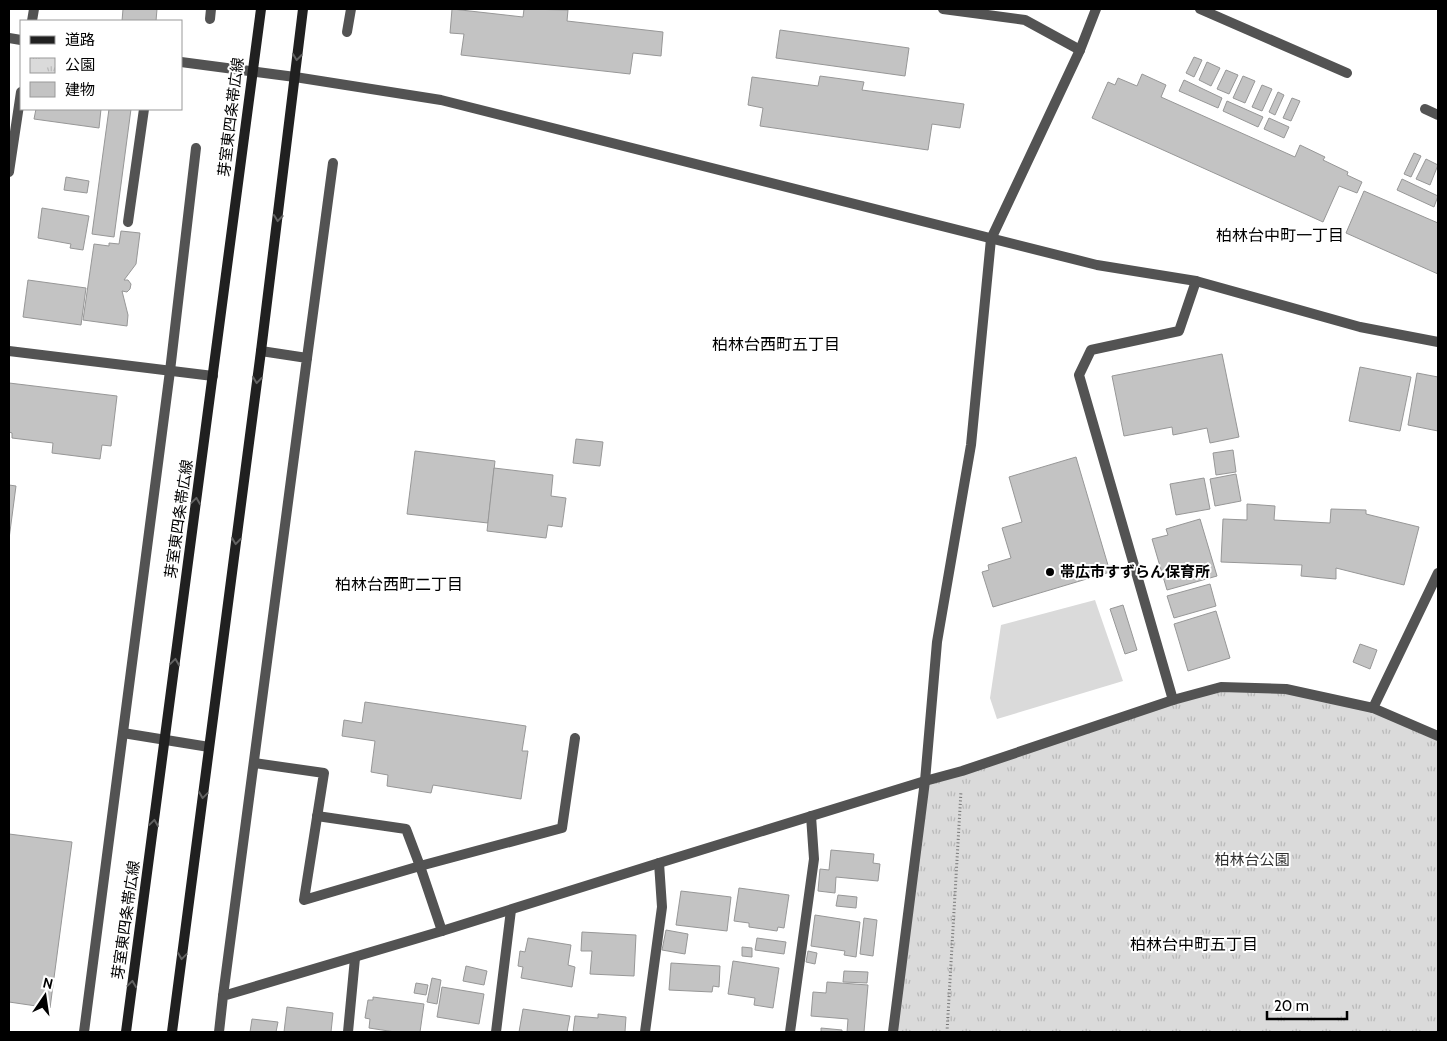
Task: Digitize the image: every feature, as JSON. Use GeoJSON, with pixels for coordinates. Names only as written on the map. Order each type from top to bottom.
{"type":"FeatureCollection","features":[{"type":"Feature","properties":{"kind":"main road","name":"芽室東四条帯広線"},"geometry":{"type":"LineString","coordinates":[[126,1032],[261,9]]}},
{"type":"Feature","properties":{"kind":"main road"},"geometry":{"type":"LineString","coordinates":[[172,1032],[261,352],[303,9]]}},
{"type":"Feature","properties":{"kind":"street"},"geometry":{"type":"LineString","coordinates":[[348,32],[350,9]]}},
{"type":"Feature","properties":{"kind":"street"},"geometry":{"type":"LineString","coordinates":[[943,9],[1025,20],[1080,50]]}},
{"type":"Feature","properties":{"kind":"street"},"geometry":{"type":"LineString","coordinates":[[894,1032],[925,781],[937,642],[971,445],[991,239],[1080,50],[1096,9]]}},
{"type":"Feature","properties":{"kind":"street"},"geometry":{"type":"LineString","coordinates":[[1200,9],[1347,73]]}},
{"type":"Feature","properties":{"kind":"street"},"geometry":{"type":"LineString","coordinates":[[182,62],[295,77],[441,100],[1097,265],[1196,281],[1360,327],[1438,342]]}},
{"type":"Feature","properties":{"kind":"street"},"geometry":{"type":"LineString","coordinates":[[9,172],[20,99]]}},
{"type":"Feature","properties":{"kind":"street"},"geometry":{"type":"LineString","coordinates":[[1425,109],[1438,115]]}},
{"type":"Feature","properties":{"kind":"street"},"geometry":{"type":"LineString","coordinates":[[128,222],[144,110]]}},
{"type":"Feature","properties":{"kind":"street"},"geometry":{"type":"LineString","coordinates":[[84,1032],[170,371],[196,148]]}},
{"type":"Feature","properties":{"kind":"street"},"geometry":{"type":"LineString","coordinates":[[219,1032],[334,163]]}},
{"type":"Feature","properties":{"kind":"street"},"geometry":{"type":"LineString","coordinates":[[1173,700],[1079,375],[1091,350],[1179,331],[1196,281]]}},
{"type":"Feature","properties":{"kind":"street"},"geometry":{"type":"LineString","coordinates":[[9,351],[213,376]]}},
{"type":"Feature","properties":{"kind":"street"},"geometry":{"type":"LineString","coordinates":[[261,352],[307,358]]}},
{"type":"Feature","properties":{"kind":"street"},"geometry":{"type":"LineString","coordinates":[[1373,708],[1438,574]]}},
{"type":"Feature","properties":{"kind":"street"},"geometry":{"type":"LineString","coordinates":[[224,996],[355,958],[962,771],[1173,700],[1221,687],[1286,689],[1373,708],[1438,736]]}},
{"type":"Feature","properties":{"kind":"street"},"geometry":{"type":"LineString","coordinates":[[123,733],[209,747]]}},
{"type":"Feature","properties":{"kind":"street"},"geometry":{"type":"LineString","coordinates":[[254,763],[324,773],[304,900],[420,866],[562,828],[575,738]]}},
{"type":"Feature","properties":{"kind":"street"},"geometry":{"type":"LineString","coordinates":[[318,816],[406,829],[442,931]]}},
{"type":"Feature","properties":{"kind":"street"},"geometry":{"type":"LineString","coordinates":[[790,1032],[814,859],[811,816]]}},
{"type":"Feature","properties":{"kind":"street"},"geometry":{"type":"LineString","coordinates":[[646,1032],[662,907],[659,863]]}},
{"type":"Feature","properties":{"kind":"street"},"geometry":{"type":"LineString","coordinates":[[496,1032],[511,910]]}},
{"type":"Feature","properties":{"kind":"street"},"geometry":{"type":"LineString","coordinates":[[348,1032],[355,958]]}},
{"type":"Feature","properties":{"kind":"path"},"geometry":{"type":"LineString","coordinates":[[947,1032],[962,771]]}},
{"type":"Feature","properties":{"kind":"green space"},"geometry":{"type":"Polygon","coordinates":[[[1095,600],[1123,681],[997,719],[990,698],[1001,625],[1095,600]]]}},
{"type":"Feature","properties":{"kind":"green space","name":"柏林台公園"},"geometry":{"type":"Polygon","coordinates":[[[1221,687],[1286,689],[1373,708],[1438,736],[1438,1032],[893,1032],[925,781],[1221,687]]]}},
{"type":"Feature","properties":{"kind":"building"},"geometry":{"type":"Polygon","coordinates":[[[123,9],[157,9],[156,20],[122,20],[123,9]]]}},
{"type":"Feature","properties":{"kind":"building"},"geometry":{"type":"Polygon","coordinates":[[[452,9],[523,17],[524,9],[568,10],[567,21],[663,32],[661,56],[633,53],[630,74],[461,55],[464,34],[450,33],[452,9]]]}},
{"type":"Feature","properties":{"kind":"building"},"geometry":{"type":"Polygon","coordinates":[[[780,30],[909,48],[905,76],[776,58],[780,30]]]}},
{"type":"Feature","properties":{"kind":"building"},"geometry":{"type":"Polygon","coordinates":[[[1194,57],[1202,60],[1194,77],[1186,73],[1194,57]]]}},
{"type":"Feature","properties":{"kind":"building"},"geometry":{"type":"Polygon","coordinates":[[[1207,62],[1220,68],[1211,86],[1199,80],[1207,62]]]}},
{"type":"Feature","properties":{"kind":"building"},"geometry":{"type":"Polygon","coordinates":[[[1226,70],[1238,75],[1229,94],[1217,89],[1226,70]]]}},
{"type":"Feature","properties":{"kind":"building"},"geometry":{"type":"Polygon","coordinates":[[[1142,74],[1166,85],[1161,97],[1295,157],[1300,145],[1325,157],[1323,160],[1348,172],[1347,175],[1362,182],[1357,193],[1339,186],[1323,222],[1092,118],[1108,82],[1115,85],[1118,78],[1137,86],[1142,74]]]}},
{"type":"Feature","properties":{"kind":"building"},"geometry":{"type":"Polygon","coordinates":[[[820,76],[864,82],[862,90],[964,104],[960,128],[932,124],[928,150],[760,126],[763,108],[748,105],[752,77],[818,86],[820,76]]]}},
{"type":"Feature","properties":{"kind":"building"},"geometry":{"type":"Polygon","coordinates":[[[1243,76],[1255,81],[1245,103],[1233,98],[1243,76]]]}},
{"type":"Feature","properties":{"kind":"building"},"geometry":{"type":"Polygon","coordinates":[[[1184,80],[1222,98],[1218,108],[1179,91],[1184,80]]]}},
{"type":"Feature","properties":{"kind":"building"},"geometry":{"type":"Polygon","coordinates":[[[1262,85],[1272,89],[1262,111],[1252,107],[1262,85]]]}},
{"type":"Feature","properties":{"kind":"building"},"geometry":{"type":"Polygon","coordinates":[[[1278,92],[1284,95],[1275,115],[1269,112],[1278,92]]]}},
{"type":"Feature","properties":{"kind":"building"},"geometry":{"type":"Polygon","coordinates":[[[1292,98],[1300,101],[1291,121],[1283,118],[1292,98]]]}},
{"type":"Feature","properties":{"kind":"building"},"geometry":{"type":"Polygon","coordinates":[[[1227,101],[1263,117],[1258,127],[1223,111],[1227,101]]]}},
{"type":"Feature","properties":{"kind":"building"},"geometry":{"type":"Polygon","coordinates":[[[36,110],[101,110],[99,128],[34,119],[36,110]]]}},
{"type":"Feature","properties":{"kind":"building"},"geometry":{"type":"Polygon","coordinates":[[[109,110],[131,110],[114,237],[92,234],[109,110]]]}},
{"type":"Feature","properties":{"kind":"building"},"geometry":{"type":"Polygon","coordinates":[[[1269,118],[1289,127],[1284,138],[1264,129],[1269,118]]]}},
{"type":"Feature","properties":{"kind":"building"},"geometry":{"type":"Polygon","coordinates":[[[1414,153],[1421,156],[1411,177],[1404,174],[1414,153]]]}},
{"type":"Feature","properties":{"kind":"building"},"geometry":{"type":"Polygon","coordinates":[[[1426,159],[1438,165],[1430,185],[1416,179],[1426,159]]]}},
{"type":"Feature","properties":{"kind":"building"},"geometry":{"type":"Polygon","coordinates":[[[66,177],[89,181],[87,193],[64,190],[66,177]]]}},
{"type":"Feature","properties":{"kind":"building"},"geometry":{"type":"Polygon","coordinates":[[[1402,179],[1438,196],[1434,207],[1397,190],[1402,179]]]}},
{"type":"Feature","properties":{"kind":"building"},"geometry":{"type":"Polygon","coordinates":[[[1364,191],[1438,223],[1438,274],[1346,233],[1364,191]]]}},
{"type":"Feature","properties":{"kind":"building"},"geometry":{"type":"Polygon","coordinates":[[[42,208],[89,216],[83,250],[70,248],[71,244],[38,238],[42,208]]]}},
{"type":"Feature","properties":{"kind":"building"},"geometry":{"type":"Polygon","coordinates":[[[121,231],[140,233],[136,264],[124,280],[128,280],[131,284],[130,289],[127,292],[122,291],[128,315],[127,326],[83,320],[94,244],[109,246],[109,243],[119,244],[121,231]]]}},
{"type":"Feature","properties":{"kind":"building"},"geometry":{"type":"Polygon","coordinates":[[[28,280],[86,288],[81,325],[23,317],[28,280]]]}},
{"type":"Feature","properties":{"kind":"building"},"geometry":{"type":"Polygon","coordinates":[[[1222,354],[1239,437],[1210,443],[1207,428],[1173,435],[1172,427],[1124,436],[1112,376],[1222,354]]]}},
{"type":"Feature","properties":{"kind":"building"},"geometry":{"type":"Polygon","coordinates":[[[1360,367],[1411,377],[1400,431],[1349,421],[1360,367]]]}},
{"type":"Feature","properties":{"kind":"building"},"geometry":{"type":"Polygon","coordinates":[[[1417,373],[1438,377],[1438,431],[1408,425],[1417,373]]]}},
{"type":"Feature","properties":{"kind":"building"},"geometry":{"type":"Polygon","coordinates":[[[9,383],[117,396],[111,446],[102,445],[100,459],[52,453],[53,443],[12,438],[12,433],[9,432],[9,383]]]}},
{"type":"Feature","properties":{"kind":"building"},"geometry":{"type":"Polygon","coordinates":[[[576,439],[603,442],[600,466],[573,463],[576,439]]]}},
{"type":"Feature","properties":{"kind":"building"},"geometry":{"type":"Polygon","coordinates":[[[1233,450],[1236,472],[1216,475],[1213,453],[1233,450]]]}},
{"type":"Feature","properties":{"kind":"building"},"geometry":{"type":"Polygon","coordinates":[[[415,451],[495,461],[488,523],[407,514],[415,451]]]}},
{"type":"Feature","properties":{"kind":"building"},"geometry":{"type":"Polygon","coordinates":[[[1076,457],[1110,572],[993,607],[982,572],[989,570],[988,565],[1011,558],[1002,528],[1022,522],[1009,477],[1076,457]]]}},
{"type":"Feature","properties":{"kind":"building"},"geometry":{"type":"Polygon","coordinates":[[[494,468],[553,475],[551,496],[566,498],[562,527],[548,525],[546,538],[487,531],[494,468]]]}},
{"type":"Feature","properties":{"kind":"building"},"geometry":{"type":"Polygon","coordinates":[[[1236,474],[1241,501],[1215,506],[1210,479],[1236,474]]]}},
{"type":"Feature","properties":{"kind":"building"},"geometry":{"type":"Polygon","coordinates":[[[1204,478],[1210,509],[1176,515],[1170,484],[1204,478]]]}},
{"type":"Feature","properties":{"kind":"building"},"geometry":{"type":"Polygon","coordinates":[[[9,485],[16,486],[9,539],[9,485]]]}},
{"type":"Feature","properties":{"kind":"building"},"geometry":{"type":"Polygon","coordinates":[[[1247,504],[1275,506],[1274,520],[1330,523],[1331,509],[1366,510],[1366,514],[1419,527],[1404,585],[1336,568],[1336,579],[1301,576],[1302,565],[1221,562],[1223,519],[1247,520],[1247,504]]]}},
{"type":"Feature","properties":{"kind":"building"},"geometry":{"type":"Polygon","coordinates":[[[1200,519],[1217,576],[1167,590],[1152,539],[1168,535],[1166,529],[1200,519]]]}},
{"type":"Feature","properties":{"kind":"building"},"geometry":{"type":"Polygon","coordinates":[[[1210,584],[1216,606],[1174,618],[1167,596],[1210,584]]]}},
{"type":"Feature","properties":{"kind":"building"},"geometry":{"type":"Polygon","coordinates":[[[1123,605],[1137,650],[1125,654],[1110,609],[1123,605]]]}},
{"type":"Feature","properties":{"kind":"building"},"geometry":{"type":"Polygon","coordinates":[[[1216,611],[1230,658],[1188,671],[1174,624],[1216,611]]]}},
{"type":"Feature","properties":{"kind":"building"},"geometry":{"type":"Polygon","coordinates":[[[1360,644],[1377,650],[1370,669],[1353,662],[1360,644]]]}},
{"type":"Feature","properties":{"kind":"building"},"geometry":{"type":"Polygon","coordinates":[[[365,702],[526,726],[522,751],[528,751],[521,799],[433,785],[431,793],[387,786],[388,775],[371,772],[375,741],[342,736],[344,720],[362,723],[365,702]]]}},
{"type":"Feature","properties":{"kind":"building"},"geometry":{"type":"Polygon","coordinates":[[[9,834],[72,842],[50,1008],[9,1002],[9,834]]]}},
{"type":"Feature","properties":{"kind":"building"},"geometry":{"type":"Polygon","coordinates":[[[831,850],[874,854],[873,863],[880,864],[878,881],[836,877],[835,893],[818,891],[820,869],[829,870],[831,850]]]}},
{"type":"Feature","properties":{"kind":"building"},"geometry":{"type":"Polygon","coordinates":[[[739,888],[789,895],[784,928],[778,927],[777,931],[749,927],[749,923],[734,921],[739,888]]]}},
{"type":"Feature","properties":{"kind":"building"},"geometry":{"type":"Polygon","coordinates":[[[681,891],[731,897],[727,931],[676,925],[681,891]]]}},
{"type":"Feature","properties":{"kind":"building"},"geometry":{"type":"Polygon","coordinates":[[[838,895],[857,897],[856,908],[836,906],[838,895]]]}},
{"type":"Feature","properties":{"kind":"building"},"geometry":{"type":"Polygon","coordinates":[[[815,915],[860,922],[856,957],[844,955],[845,951],[811,946],[815,915]]]}},
{"type":"Feature","properties":{"kind":"building"},"geometry":{"type":"Polygon","coordinates":[[[864,918],[877,920],[873,956],[860,954],[864,918]]]}},
{"type":"Feature","properties":{"kind":"building"},"geometry":{"type":"Polygon","coordinates":[[[666,930],[688,934],[685,954],[662,950],[666,930]]]}},
{"type":"Feature","properties":{"kind":"building"},"geometry":{"type":"Polygon","coordinates":[[[582,932],[636,935],[634,976],[590,974],[592,951],[581,951],[582,932]]]}},
{"type":"Feature","properties":{"kind":"building"},"geometry":{"type":"Polygon","coordinates":[[[528,938],[571,945],[568,965],[575,967],[572,987],[521,978],[523,967],[518,966],[520,951],[525,952],[528,938]]]}},
{"type":"Feature","properties":{"kind":"building"},"geometry":{"type":"Polygon","coordinates":[[[757,938],[786,942],[784,954],[755,950],[757,938]]]}},
{"type":"Feature","properties":{"kind":"building"},"geometry":{"type":"Polygon","coordinates":[[[742,947],[752,948],[752,957],[742,956],[742,947]]]}},
{"type":"Feature","properties":{"kind":"building"},"geometry":{"type":"Polygon","coordinates":[[[808,951],[817,953],[815,964],[806,962],[808,951]]]}},
{"type":"Feature","properties":{"kind":"building"},"geometry":{"type":"Polygon","coordinates":[[[733,961],[779,968],[773,1008],[754,1005],[755,998],[728,994],[733,961]]]}},
{"type":"Feature","properties":{"kind":"building"},"geometry":{"type":"Polygon","coordinates":[[[671,963],[720,966],[719,987],[713,986],[712,992],[669,990],[671,963]]]}},
{"type":"Feature","properties":{"kind":"building"},"geometry":{"type":"Polygon","coordinates":[[[466,966],[487,971],[484,985],[463,981],[466,966]]]}},
{"type":"Feature","properties":{"kind":"building"},"geometry":{"type":"Polygon","coordinates":[[[844,971],[868,972],[867,983],[843,982],[844,971]]]}},
{"type":"Feature","properties":{"kind":"building"},"geometry":{"type":"Polygon","coordinates":[[[432,978],[441,980],[437,1004],[427,1002],[432,978]]]}},
{"type":"Feature","properties":{"kind":"building"},"geometry":{"type":"Polygon","coordinates":[[[827,982],[868,985],[864,1032],[847,1032],[848,1019],[811,1016],[813,992],[826,993],[827,982]]]}},
{"type":"Feature","properties":{"kind":"building"},"geometry":{"type":"Polygon","coordinates":[[[416,983],[428,985],[426,995],[414,993],[416,983]]]}},
{"type":"Feature","properties":{"kind":"building"},"geometry":{"type":"Polygon","coordinates":[[[442,987],[484,994],[479,1024],[437,1017],[442,987]]]}},
{"type":"Feature","properties":{"kind":"building"},"geometry":{"type":"Polygon","coordinates":[[[373,997],[424,1004],[420,1032],[395,1032],[369,1028],[370,1019],[365,1018],[368,1000],[373,1000],[373,997]]]}},
{"type":"Feature","properties":{"kind":"building"},"geometry":{"type":"Polygon","coordinates":[[[287,1007],[333,1013],[331,1032],[284,1032],[287,1007]]]}},
{"type":"Feature","properties":{"kind":"building"},"geometry":{"type":"Polygon","coordinates":[[[523,1009],[570,1016],[567,1032],[519,1032],[523,1009]]]}},
{"type":"Feature","properties":{"kind":"building"},"geometry":{"type":"Polygon","coordinates":[[[598,1014],[626,1017],[625,1032],[573,1032],[575,1016],[598,1018],[598,1014]]]}},
{"type":"Feature","properties":{"kind":"building"},"geometry":{"type":"Polygon","coordinates":[[[252,1019],[278,1022],[276,1032],[250,1032],[252,1019]]]}},
{"type":"Feature","properties":{"kind":"building"},"geometry":{"type":"Polygon","coordinates":[[[821,1028],[842,1030],[842,1032],[821,1032],[821,1028]]]}},
{"type":"Feature","properties":{"kind":"place","name":"帯広市すずらん保育所"},"geometry":{"type":"Point","coordinates":[1050,572]}},
{"type":"Feature","properties":{"kind":"district","name":"柏林台中町一丁目"},"geometry":{"type":"Point","coordinates":[1280,235]}},
{"type":"Feature","properties":{"kind":"district","name":"柏林台西町五丁目"},"geometry":{"type":"Point","coordinates":[776,344]}},
{"type":"Feature","properties":{"kind":"district","name":"柏林台西町二丁目"},"geometry":{"type":"Point","coordinates":[399,584]}},
{"type":"Feature","properties":{"kind":"district","name":"柏林台中町五丁目"},"geometry":{"type":"Point","coordinates":[1194,944]}}]}
